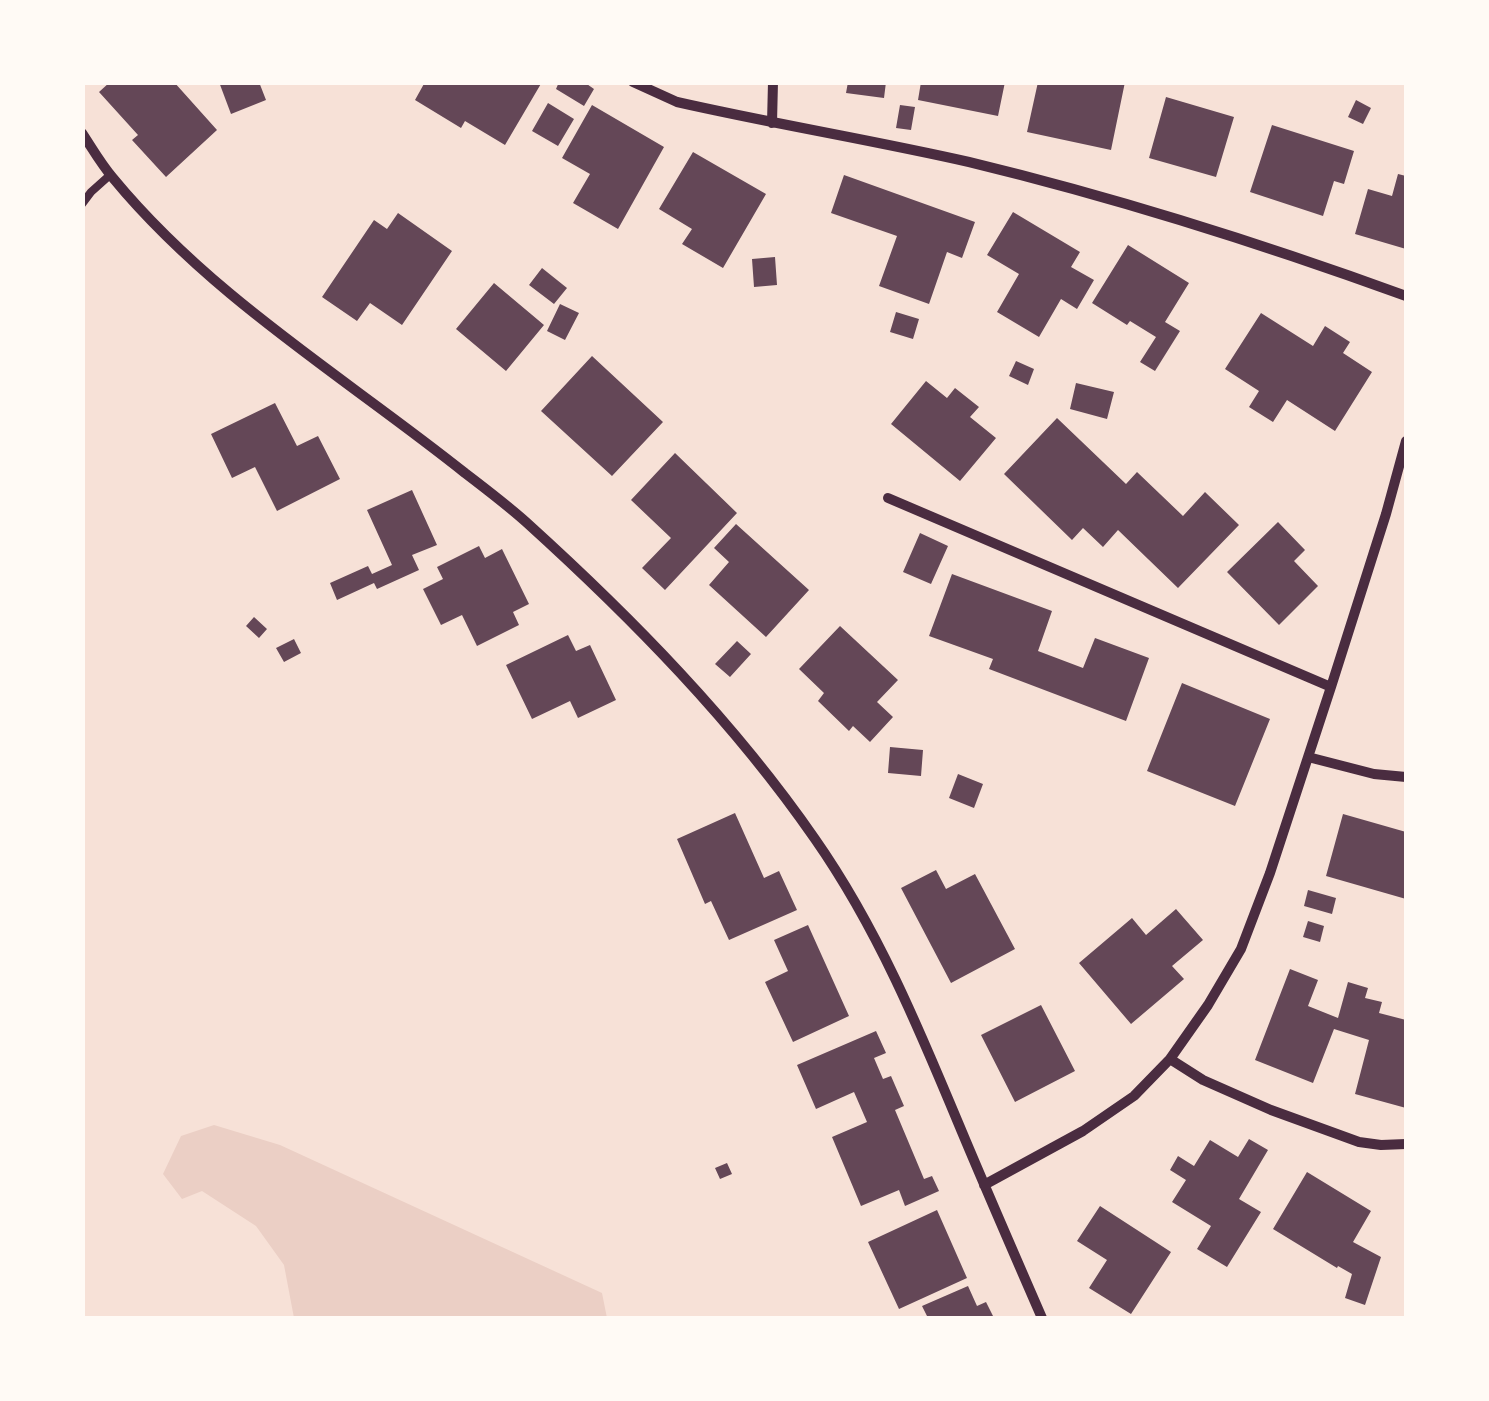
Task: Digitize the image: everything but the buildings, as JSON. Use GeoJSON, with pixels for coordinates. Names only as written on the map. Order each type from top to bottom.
{"type":"FeatureCollection","features":[{"type":"Feature","properties":{"kind":"street"},"geometry":{"type":"LineString","coordinates":[[633,82],[678,102],[966,162],[1122,202],[1406,296]]}},
{"type":"Feature","properties":{"kind":"street"},"geometry":{"type":"LineString","coordinates":[[772,124],[773,82]]}},
{"type":"Feature","properties":{"kind":"street"},"geometry":{"type":"LineString","coordinates":[[82,132],[110,175],[163,234],[270,327],[412,430],[522,518],[605,595],[760,764],[817,841],[871,931],[916,1021],[1042,1318]]}},
{"type":"Feature","properties":{"kind":"street"},"geometry":{"type":"LineString","coordinates":[[984,1185],[1083,1131],[1134,1096],[1170,1059],[1241,950],[1331,687],[1406,440]]}},
{"type":"Feature","properties":{"kind":"street"},"geometry":{"type":"LineString","coordinates":[[888,498],[1331,687]]}},
{"type":"Feature","properties":{"kind":"street"},"geometry":{"type":"LineString","coordinates":[[1308,757],[1406,778]]}},
{"type":"Feature","properties":{"kind":"street"},"geometry":{"type":"LineString","coordinates":[[1170,1059],[1202,1080],[1359,1142],[1406,1144]]}},
{"type":"Feature","properties":{"kind":"lane"},"geometry":{"type":"LineString","coordinates":[[82,204],[110,175]]}},
{"type":"Feature","properties":{"kind":"shaded area"},"geometry":{"type":"Polygon","coordinates":[[[214,1125],[280,1145],[602,1293],[607,1318],[294,1318],[284,1265],[256,1226],[202,1191],[182,1199],[163,1174],[181,1136],[214,1125]]]}}]}
